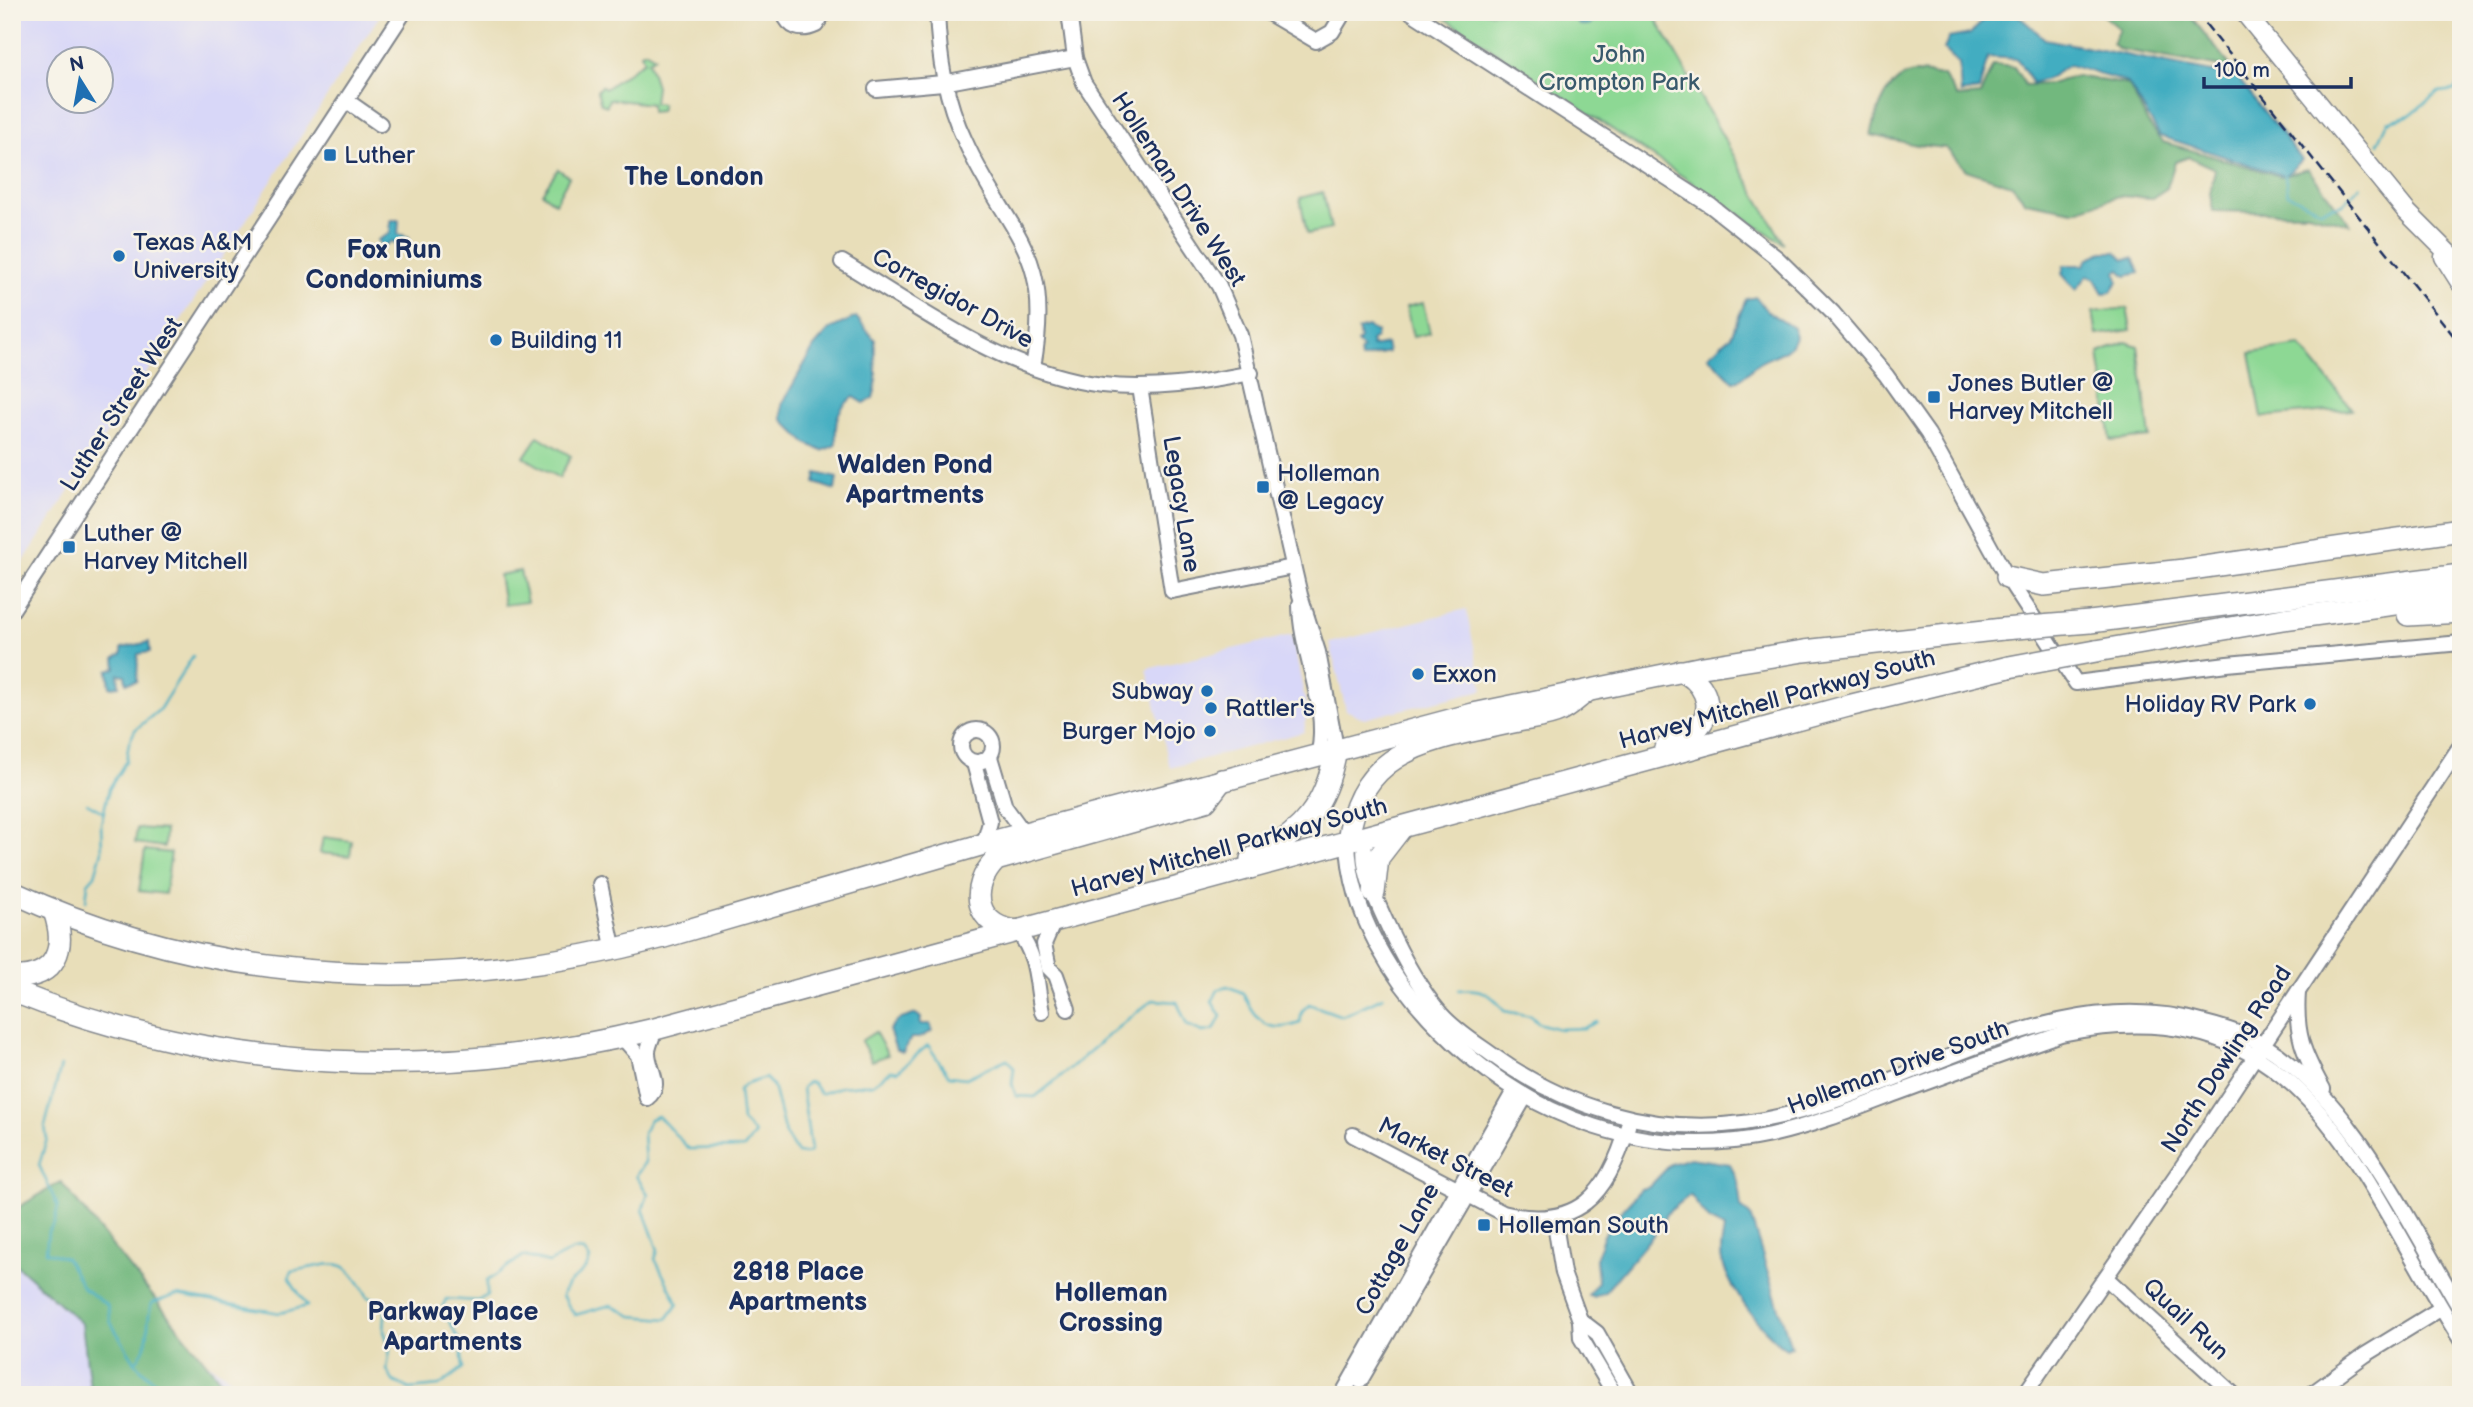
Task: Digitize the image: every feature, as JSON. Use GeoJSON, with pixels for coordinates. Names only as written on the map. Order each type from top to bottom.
{"type":"FeatureCollection","features":[{"type":"Feature","properties":{"kind":"highway"},"geometry":{"type":"LineString","coordinates":[[2007,577],[2043,585],[2184,570],[2461,530]]}},
{"type":"Feature","properties":{"kind":"highway","name":"Harvey Mitchell Parkway South"},"geometry":{"type":"LineString","coordinates":[[12,892],[54,911],[123,934],[208,957],[341,975],[458,974],[521,968],[614,951],[984,844],[1328,750],[1593,687],[1804,651],[2090,622],[2461,575]]}},
{"type":"Feature","properties":{"kind":"highway","name":"Harvey Mitchell Parkway South"},"geometry":{"type":"LineString","coordinates":[[12,991],[103,1023],[162,1038],[221,1050],[306,1061],[402,1064],[470,1061],[622,1037],[1848,706],[2010,667],[2283,619],[2461,595]]}},
{"type":"Feature","properties":{"kind":"highway"},"geometry":{"type":"LineString","coordinates":[[2283,619],[2461,612]]}},
{"type":"Feature","properties":{"kind":"highway"},"geometry":{"type":"LineString","coordinates":[[1637,763],[1690,733],[1705,716],[1705,692],[1699,682],[1681,671]]}},
{"type":"Feature","properties":{"kind":"highway"},"geometry":{"type":"LineString","coordinates":[[1358,839],[1351,817],[1358,799],[1368,781],[1395,757],[1432,742],[1560,711],[1593,687]]}},
{"type":"Feature","properties":{"kind":"highway"},"geometry":{"type":"LineString","coordinates":[[1211,879],[1267,852],[1294,834],[1322,800],[1329,783],[1328,750]]}},
{"type":"Feature","properties":{"kind":"highway"},"geometry":{"type":"LineString","coordinates":[[1018,931],[1002,929],[990,921],[982,908],[979,885],[985,871],[996,860],[1206,801],[1222,780]]}},
{"type":"Feature","properties":{"kind":"highway"},"geometry":{"type":"LineString","coordinates":[[1374,893],[1378,858],[1403,827]]}},
{"type":"Feature","properties":{"kind":"highway"},"geometry":{"type":"LineString","coordinates":[[12,977],[33,975],[47,968],[56,957],[61,942],[54,911]]}},
{"type":"Feature","properties":{"kind":"main road"},"geometry":{"type":"LineString","coordinates":[[2244,12],[2330,120],[2434,242],[2461,284]]}},
{"type":"Feature","properties":{"kind":"main road"},"geometry":{"type":"LineString","coordinates":[[2434,242],[2461,266]]}},
{"type":"Feature","properties":{"kind":"street","name":"Luther Street West"},"geometry":{"type":"LineString","coordinates":[[12,610],[404,12]]}},
{"type":"Feature","properties":{"kind":"street"},"geometry":{"type":"LineString","coordinates":[[783,12],[792,26],[800,29],[816,25],[824,12]]}},
{"type":"Feature","properties":{"kind":"street"},"geometry":{"type":"LineString","coordinates":[[937,12],[943,83],[966,144],[1030,254],[1040,307],[1033,367]]}},
{"type":"Feature","properties":{"kind":"street","name":"Holleman Drive West"},"geometry":{"type":"LineString","coordinates":[[1069,12],[1075,58],[1094,101],[1171,209],[1219,286],[1240,335],[1251,373],[1300,596],[1318,652],[1328,750]]}},
{"type":"Feature","properties":{"kind":"street"},"geometry":{"type":"LineString","coordinates":[[1267,12],[1316,41],[1332,32],[1344,12]]}},
{"type":"Feature","properties":{"kind":"street"},"geometry":{"type":"LineString","coordinates":[[1410,12],[1711,206],[1786,267],[1833,313],[1885,375],[1928,434],[2007,577],[2076,682],[2227,664],[2461,643]]}},
{"type":"Feature","properties":{"kind":"street"},"geometry":{"type":"LineString","coordinates":[[876,89],[943,83],[1075,58]]}},
{"type":"Feature","properties":{"kind":"street"},"geometry":{"type":"LineString","coordinates":[[347,101],[380,124]]}},
{"type":"Feature","properties":{"kind":"street","name":"Corregidor Drive"},"geometry":{"type":"LineString","coordinates":[[842,262],[962,334],[1033,367],[1100,385],[1140,387],[1212,381],[1251,373]]}},
{"type":"Feature","properties":{"kind":"street","name":"Legacy Lane"},"geometry":{"type":"LineString","coordinates":[[1140,387],[1172,591],[1293,566]]}},
{"type":"Feature","properties":{"kind":"street"},"geometry":{"type":"LineString","coordinates":[[984,844],[990,822],[974,763],[962,752],[961,744],[971,731],[980,730],[993,741],[990,757],[1006,807],[1024,833]]}},
{"type":"Feature","properties":{"kind":"street","name":"North Dowling Road"},"geometry":{"type":"LineString","coordinates":[[2024,1395],[2259,1051],[2461,745]]}},
{"type":"Feature","properties":{"kind":"street"},"geometry":{"type":"LineString","coordinates":[[974,763],[990,757]]}},
{"type":"Feature","properties":{"kind":"street","name":"Holleman Drive South"},"geometry":{"type":"LineString","coordinates":[[1358,839],[1374,893],[1398,948],[1442,1015],[1468,1038],[1546,1090],[1630,1118],[1709,1126],[1788,1115],[1981,1046],[2093,1013],[2123,1011],[2180,1016],[2294,1067],[2334,1108],[2386,1185],[2458,1305]]}},
{"type":"Feature","properties":{"kind":"street","name":"Holleman Drive South"},"geometry":{"type":"LineString","coordinates":[[1358,839],[1348,859],[1359,899],[1393,972],[1452,1042],[1480,1069],[1519,1094],[1580,1123],[1625,1134],[1685,1142],[1770,1135],[1831,1119],[2061,1034],[2094,1027],[2145,1025],[2188,1030],[2259,1051],[2296,1086],[2333,1128],[2461,1340]]}},
{"type":"Feature","properties":{"kind":"street"},"geometry":{"type":"LineString","coordinates":[[600,884],[614,951]]}},
{"type":"Feature","properties":{"kind":"street"},"geometry":{"type":"LineString","coordinates":[[1054,922],[1044,944],[1049,968],[1056,975],[1068,1009]]}},
{"type":"Feature","properties":{"kind":"street"},"geometry":{"type":"LineString","coordinates":[[1018,931],[1033,953],[1040,980],[1037,987],[1042,1012]]}},
{"type":"Feature","properties":{"kind":"street"},"geometry":{"type":"LineString","coordinates":[[2298,992],[2299,1038],[2305,1056],[2334,1108]]}},
{"type":"Feature","properties":{"kind":"street"},"geometry":{"type":"LineString","coordinates":[[622,1037],[638,1055],[647,1098],[654,1093],[655,1086],[648,1053],[655,1029]]}},
{"type":"Feature","properties":{"kind":"street","name":"Cottage Lane"},"geometry":{"type":"LineString","coordinates":[[1342,1395],[1519,1094]]}},
{"type":"Feature","properties":{"kind":"street","name":"Market Street"},"geometry":{"type":"LineString","coordinates":[[1353,1135],[1503,1213],[1529,1220],[1554,1218],[1573,1212],[1588,1201],[1603,1182],[1630,1118]]}},
{"type":"Feature","properties":{"kind":"street"},"geometry":{"type":"LineString","coordinates":[[1554,1218],[1563,1273],[1580,1320],[1581,1338],[1615,1395]]}},
{"type":"Feature","properties":{"kind":"street","name":"Cottage Lane"},"geometry":{"type":"LineString","coordinates":[[1352,1395],[1437,1236]]}},
{"type":"Feature","properties":{"kind":"street","name":"Quail Run"},"geometry":{"type":"LineString","coordinates":[[2105,1278],[2234,1395]]}},
{"type":"Feature","properties":{"kind":"street"},"geometry":{"type":"LineString","coordinates":[[2311,1395],[2365,1355],[2440,1309]]}},
{"type":"Feature","properties":{"kind":"street"},"geometry":{"type":"LineString","coordinates":[[1580,1320],[1597,1333],[1632,1395]]}},
{"type":"Feature","properties":{"kind":"shaded area","name":"Texas A&M University"},"geometry":{"type":"Polygon","coordinates":[[[12,12],[382,12],[12,579],[12,12]]]}},
{"type":"Feature","properties":{"kind":"shaded area"},"geometry":{"type":"Polygon","coordinates":[[[1466,609],[1483,690],[1364,719],[1346,710],[1330,643],[1466,609]]]}},
{"type":"Feature","properties":{"kind":"shaded area"},"geometry":{"type":"Polygon","coordinates":[[[1292,635],[1307,710],[1304,732],[1170,768],[1147,669],[1292,635]]]}},
{"type":"Feature","properties":{"kind":"shaded area"},"geometry":{"type":"Polygon","coordinates":[[[12,1235],[257,1395],[12,1395],[12,1235]]]}},
{"type":"Feature","properties":{"kind":"green space","name":"John Crompton Park"},"geometry":{"type":"Polygon","coordinates":[[[1436,12],[1652,12],[1784,244],[1436,12]]]}},
{"type":"Feature","properties":{"kind":"green space"},"geometry":{"type":"Polygon","coordinates":[[[2099,12],[2187,12],[2233,69],[2118,49],[2112,43],[2119,29],[2099,12]]]}},
{"type":"Feature","properties":{"kind":"green space"},"geometry":{"type":"Polygon","coordinates":[[[645,51],[655,57],[648,61],[656,86],[654,103],[662,104],[660,111],[651,112],[651,104],[609,99],[607,106],[601,104],[597,91],[601,86],[605,89],[644,61],[641,53],[645,51]]]}},
{"type":"Feature","properties":{"kind":"green space"},"geometry":{"type":"Polygon","coordinates":[[[1993,65],[2014,67],[2025,85],[2050,84],[2076,76],[2129,85],[2148,123],[2163,142],[2280,176],[2308,169],[2350,224],[2308,213],[2213,211],[2210,193],[2215,169],[2189,157],[2175,162],[2167,188],[2152,198],[2119,196],[2073,211],[2026,202],[2012,185],[1966,170],[1946,148],[1871,135],[1885,96],[1897,80],[1915,73],[1944,76],[1957,97],[1980,95],[1993,65]]]}},
{"type":"Feature","properties":{"kind":"green space"},"geometry":{"type":"Polygon","coordinates":[[[558,169],[569,177],[555,203],[542,193],[558,169]]]}},
{"type":"Feature","properties":{"kind":"green space"},"geometry":{"type":"Polygon","coordinates":[[[1323,192],[1331,229],[1307,234],[1300,198],[1323,192]]]}},
{"type":"Feature","properties":{"kind":"green space"},"geometry":{"type":"Polygon","coordinates":[[[1423,303],[1430,333],[1413,337],[1406,307],[1423,303]]]}},
{"type":"Feature","properties":{"kind":"green space"},"geometry":{"type":"Polygon","coordinates":[[[2127,308],[2131,330],[2097,335],[2093,312],[2127,308]]]}},
{"type":"Feature","properties":{"kind":"green space"},"geometry":{"type":"Polygon","coordinates":[[[2126,342],[2138,346],[2150,437],[2111,441],[2099,353],[2126,342]]]}},
{"type":"Feature","properties":{"kind":"green space"},"geometry":{"type":"Polygon","coordinates":[[[2300,346],[2352,409],[2262,417],[2250,353],[2300,346]]]}},
{"type":"Feature","properties":{"kind":"green space"},"geometry":{"type":"Polygon","coordinates":[[[538,436],[571,456],[559,478],[524,457],[538,436]]]}},
{"type":"Feature","properties":{"kind":"green space"},"geometry":{"type":"Polygon","coordinates":[[[520,571],[527,602],[504,605],[499,575],[520,571]]]}},
{"type":"Feature","properties":{"kind":"green space"},"geometry":{"type":"Polygon","coordinates":[[[137,828],[165,830],[164,847],[135,843],[137,828]]]}},
{"type":"Feature","properties":{"kind":"green space"},"geometry":{"type":"Polygon","coordinates":[[[323,837],[352,841],[350,856],[320,853],[323,837]]]}},
{"type":"Feature","properties":{"kind":"green space"},"geometry":{"type":"Polygon","coordinates":[[[145,850],[171,853],[165,894],[139,891],[145,850]]]}},
{"type":"Feature","properties":{"kind":"green space"},"geometry":{"type":"Polygon","coordinates":[[[875,1032],[888,1055],[872,1061],[861,1041],[875,1032]]]}},
{"type":"Feature","properties":{"kind":"green space"},"geometry":{"type":"Polygon","coordinates":[[[61,1182],[225,1386],[238,1395],[91,1395],[82,1324],[12,1261],[12,1211],[61,1182]]]}},
{"type":"Feature","properties":{"kind":"water"},"geometry":{"type":"Polygon","coordinates":[[[1568,12],[1600,12],[1590,25],[1580,25],[1568,12]]]}},
{"type":"Feature","properties":{"kind":"water"},"geometry":{"type":"Polygon","coordinates":[[[1975,12],[2014,12],[2045,39],[2237,77],[2302,160],[2285,176],[2160,136],[2128,83],[2069,65],[2047,79],[2032,83],[2017,59],[1988,57],[1979,90],[1961,93],[1959,64],[1944,49],[1949,38],[1970,34],[1983,21],[1975,12]]]}},
{"type":"Feature","properties":{"kind":"water"},"geometry":{"type":"Polygon","coordinates":[[[391,220],[399,220],[398,234],[409,237],[410,247],[400,249],[393,241],[382,247],[378,240],[390,233],[391,220]]]}},
{"type":"Feature","properties":{"kind":"water"},"geometry":{"type":"Polygon","coordinates":[[[2103,252],[2116,252],[2124,259],[2133,258],[2140,273],[2126,276],[2120,270],[2116,272],[2118,281],[2111,292],[2103,293],[2095,279],[2088,275],[2076,290],[2062,274],[2064,265],[2084,265],[2089,258],[2103,252]]]}},
{"type":"Feature","properties":{"kind":"water"},"geometry":{"type":"Polygon","coordinates":[[[1756,297],[1767,311],[1793,328],[1796,337],[1788,348],[1762,361],[1734,382],[1708,356],[1731,336],[1746,299],[1756,297]]]}},
{"type":"Feature","properties":{"kind":"water"},"geometry":{"type":"Polygon","coordinates":[[[856,317],[875,340],[875,391],[873,398],[864,403],[854,397],[843,406],[836,423],[836,445],[822,451],[806,443],[782,419],[782,404],[814,347],[830,329],[856,317]]]}},
{"type":"Feature","properties":{"kind":"water"},"geometry":{"type":"Polygon","coordinates":[[[1367,327],[1377,332],[1376,338],[1371,341],[1372,347],[1386,344],[1388,352],[1361,359],[1360,351],[1363,349],[1357,343],[1360,339],[1358,330],[1367,327]]]}},
{"type":"Feature","properties":{"kind":"water"},"geometry":{"type":"Polygon","coordinates":[[[817,473],[837,478],[835,490],[815,483],[817,473]]]}},
{"type":"Feature","properties":{"kind":"water"},"geometry":{"type":"Polygon","coordinates":[[[149,642],[150,652],[138,654],[137,681],[126,683],[125,675],[118,674],[119,686],[110,687],[108,670],[116,668],[115,658],[122,654],[122,648],[149,642]]]}},
{"type":"Feature","properties":{"kind":"water"},"geometry":{"type":"Polygon","coordinates":[[[916,1014],[921,1018],[920,1024],[930,1024],[932,1031],[920,1038],[911,1038],[903,1052],[896,1050],[889,1030],[898,1020],[916,1014]]]}},
{"type":"Feature","properties":{"kind":"water"},"geometry":{"type":"Polygon","coordinates":[[[1690,1158],[1730,1164],[1738,1182],[1741,1208],[1750,1215],[1791,1347],[1786,1349],[1776,1340],[1732,1286],[1722,1261],[1724,1228],[1710,1221],[1690,1195],[1666,1214],[1660,1227],[1605,1292],[1593,1297],[1588,1295],[1598,1282],[1596,1259],[1603,1237],[1622,1210],[1641,1189],[1649,1187],[1671,1164],[1690,1158]]]}},
{"type":"Feature","properties":{"kind":"waterway"},"geometry":{"type":"LineString","coordinates":[[2378,143],[2388,122],[2410,115],[2439,92],[2455,90],[2461,82]]}},
{"type":"Feature","properties":{"kind":"waterway"},"geometry":{"type":"LineString","coordinates":[[2285,176],[2288,194],[2320,210],[2343,204],[2360,186]]}},
{"type":"Feature","properties":{"kind":"waterway"},"geometry":{"type":"LineString","coordinates":[[86,901],[88,883],[95,875],[102,851],[101,824],[109,789],[126,761],[129,743],[135,730],[159,710],[193,656]]}},
{"type":"Feature","properties":{"kind":"waterway"},"geometry":{"type":"LineString","coordinates":[[87,803],[103,812]]}},
{"type":"Feature","properties":{"kind":"waterway"},"geometry":{"type":"LineString","coordinates":[[158,1395],[161,1388],[135,1363],[147,1339],[152,1303],[177,1295],[280,1313],[307,1306],[289,1278],[292,1271],[329,1264],[345,1267],[368,1297],[386,1302],[384,1331],[390,1349],[387,1370],[393,1381],[410,1389],[439,1386],[463,1368],[461,1344],[442,1308],[446,1299],[478,1301],[487,1295],[487,1281],[523,1256],[549,1263],[573,1250],[584,1251],[590,1259],[588,1265],[568,1285],[562,1296],[575,1315],[611,1305],[632,1316],[667,1319],[678,1304],[655,1259],[658,1250],[643,1209],[648,1194],[636,1176],[645,1162],[643,1133],[650,1119],[658,1116],[689,1149],[744,1148],[755,1134],[742,1121],[739,1090],[744,1085],[765,1078],[773,1086],[785,1134],[797,1153],[806,1154],[811,1151],[802,1088],[808,1082],[813,1083],[820,1094],[840,1087],[873,1084],[892,1070],[898,1071],[928,1045],[949,1076],[966,1078],[1007,1059],[1014,1068],[1012,1084],[1016,1096],[1035,1097],[1153,1000],[1177,1002],[1187,1025],[1203,1032],[1214,1030],[1221,1016],[1212,1002],[1218,990],[1227,986],[1243,993],[1252,1011],[1264,1023],[1279,1027],[1300,1023],[1302,1011],[1309,1004],[1342,1016],[1383,997]]}},
{"type":"Feature","properties":{"kind":"waterway"},"geometry":{"type":"LineString","coordinates":[[1459,990],[1485,993],[1495,999],[1504,1011],[1531,1016],[1538,1023],[1559,1029],[1584,1028],[1597,1022]]}},
{"type":"Feature","properties":{"kind":"waterway"},"geometry":{"type":"LineString","coordinates":[[61,1066],[45,1126],[47,1139],[39,1165],[58,1207],[54,1224],[48,1231],[46,1252],[66,1258],[83,1288],[107,1305],[111,1323],[135,1362]]}},
{"type":"Feature","properties":{"kind":"railway"},"geometry":{"type":"LineString","coordinates":[[2196,12],[2461,345]]}},
{"type":"Feature","properties":{"kind":"place","name":"Luther"},"geometry":{"type":"Point","coordinates":[330,155]}},
{"type":"Feature","properties":{"kind":"place","name":"Texas A&M University"},"geometry":{"type":"Point","coordinates":[119,256]}},
{"type":"Feature","properties":{"kind":"place","name":"Building 11"},"geometry":{"type":"Point","coordinates":[496,340]}},
{"type":"Feature","properties":{"kind":"place","name":"Jones Butler @ Harvey Mitchell"},"geometry":{"type":"Point","coordinates":[1934,397]}},
{"type":"Feature","properties":{"kind":"place","name":"Holleman @ Legacy"},"geometry":{"type":"Point","coordinates":[1263,487]}},
{"type":"Feature","properties":{"kind":"place","name":"Luther @ Harvey Mitchell"},"geometry":{"type":"Point","coordinates":[69,547]}},
{"type":"Feature","properties":{"kind":"place","name":"Exxon"},"geometry":{"type":"Point","coordinates":[1418,674]}},
{"type":"Feature","properties":{"kind":"place","name":"Subway"},"geometry":{"type":"Point","coordinates":[1207,691]}},
{"type":"Feature","properties":{"kind":"place","name":"Holiday RV Park"},"geometry":{"type":"Point","coordinates":[2310,704]}},
{"type":"Feature","properties":{"kind":"place","name":"Rattler's"},"geometry":{"type":"Point","coordinates":[1211,708]}},
{"type":"Feature","properties":{"kind":"place","name":"Burger Mojo"},"geometry":{"type":"Point","coordinates":[1210,731]}},
{"type":"Feature","properties":{"kind":"place","name":"Holleman South"},"geometry":{"type":"Point","coordinates":[1484,1225]}},
{"type":"Feature","properties":{"kind":"district","name":"The London"},"geometry":{"type":"Point","coordinates":[694,176]}},
{"type":"Feature","properties":{"kind":"district","name":"Fox Run Condominiums"},"geometry":{"type":"Point","coordinates":[394,264]}},
{"type":"Feature","properties":{"kind":"district","name":"Walden Pond Apartments"},"geometry":{"type":"Point","coordinates":[915,479]}},
{"type":"Feature","properties":{"kind":"district","name":"2818 Place Apartments"},"geometry":{"type":"Point","coordinates":[798,1286]}},
{"type":"Feature","properties":{"kind":"district","name":"Holleman Crossing"},"geometry":{"type":"Point","coordinates":[1111,1307]}},
{"type":"Feature","properties":{"kind":"district","name":"Parkway Place Apartments"},"geometry":{"type":"Point","coordinates":[453,1326]}}]}
